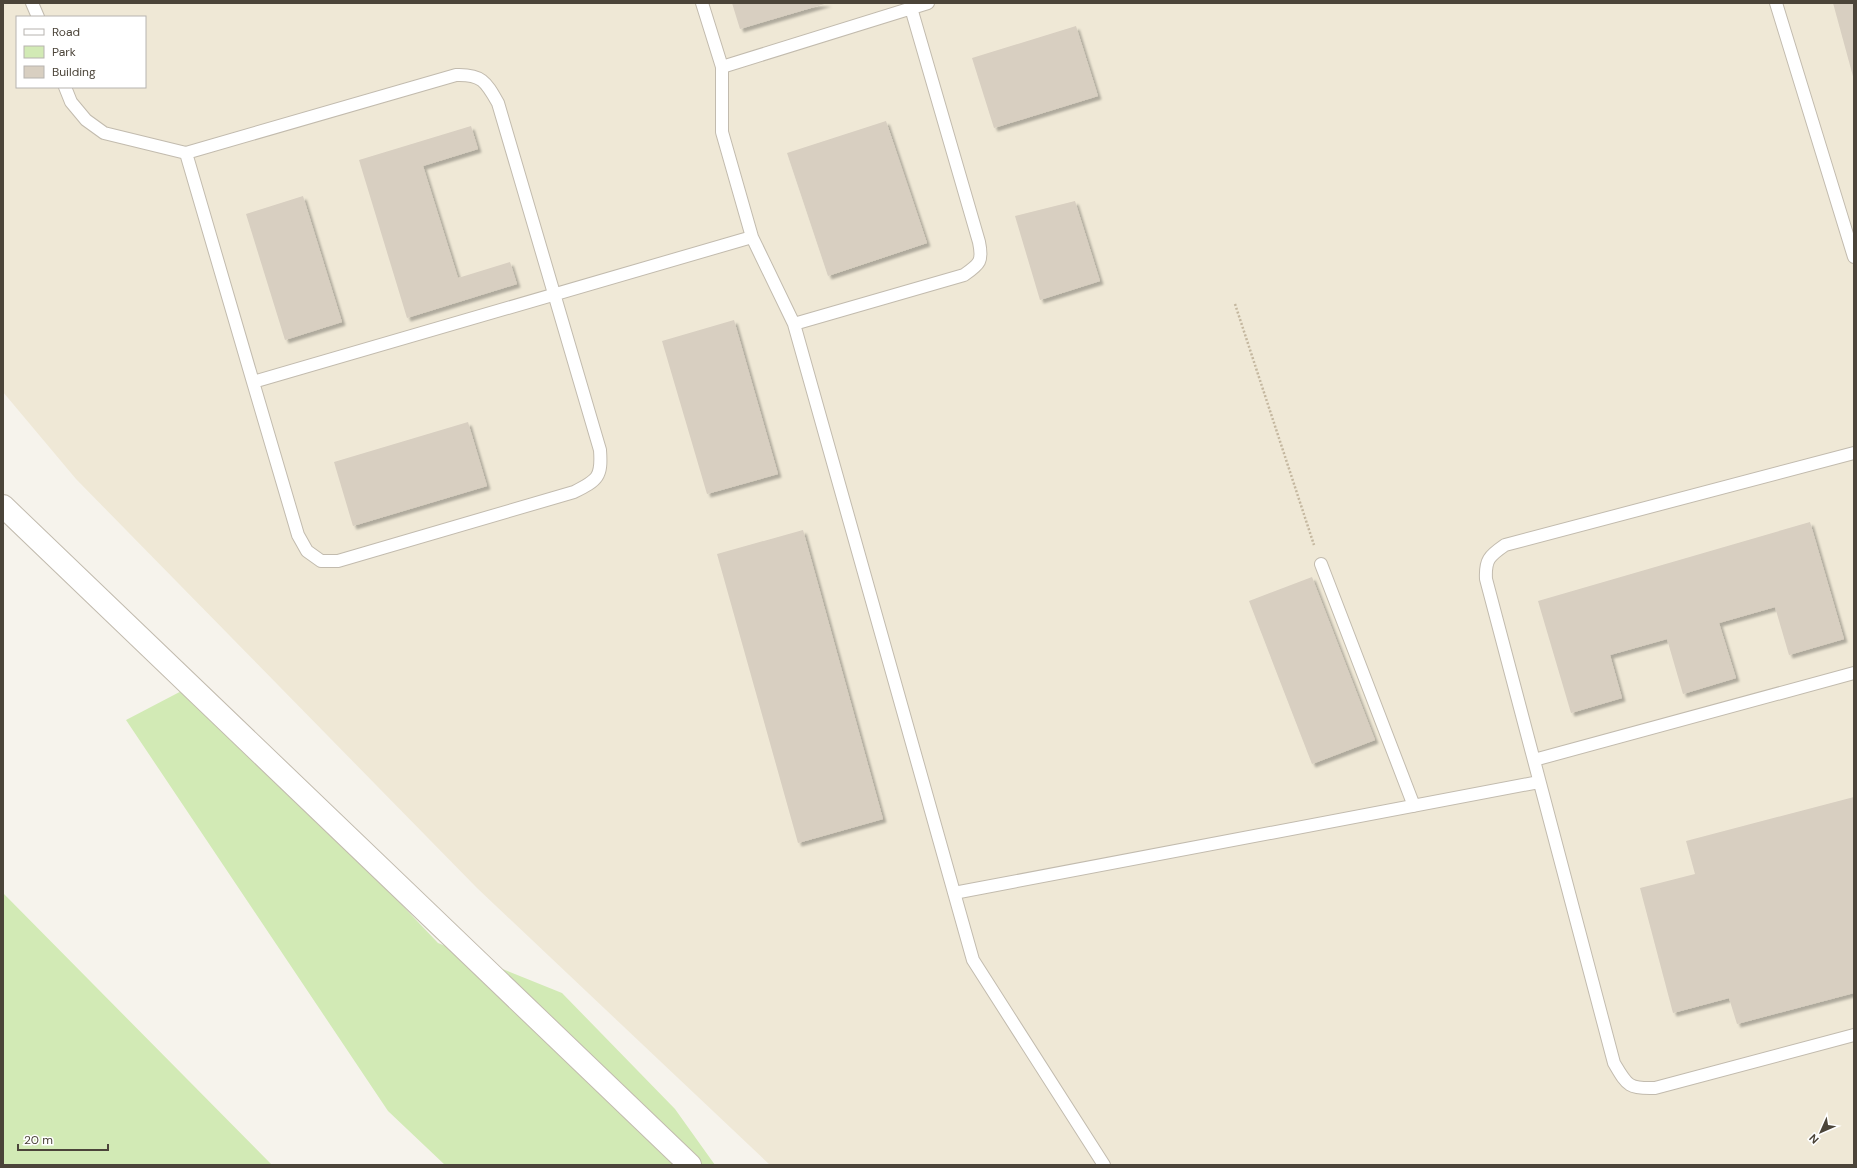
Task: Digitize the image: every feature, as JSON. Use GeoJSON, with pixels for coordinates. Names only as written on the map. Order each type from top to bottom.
{"type":"FeatureCollection","features":[{"type":"Feature","properties":{"kind":"street"},"geometry":{"type":"LineString","coordinates":[[3,506],[690,1165]]}},
{"type":"Feature","properties":{"kind":"lane"},"geometry":{"type":"LineString","coordinates":[[32,3],[38,16]]}},
{"type":"Feature","properties":{"kind":"lane"},"geometry":{"type":"LineString","coordinates":[[702,3],[722,67],[722,132],[752,237],[794,324],[973,960],[1104,1165]]}},
{"type":"Feature","properties":{"kind":"lane"},"geometry":{"type":"LineString","coordinates":[[722,67],[928,3]]}},
{"type":"Feature","properties":{"kind":"lane"},"geometry":{"type":"LineString","coordinates":[[1776,3],[1818,135],[1854,257]]}},
{"type":"Feature","properties":{"kind":"lane"},"geometry":{"type":"LineString","coordinates":[[794,324],[964,274],[976,266],[982,256],[910,8]]}},
{"type":"Feature","properties":{"kind":"lane"},"geometry":{"type":"LineString","coordinates":[[65,88],[72,102],[86,120],[104,133],[186,153],[456,75],[471,75],[487,84],[498,103],[600,450],[601,468],[592,483],[574,492],[338,561],[321,561],[307,550],[298,535],[186,153]]}},
{"type":"Feature","properties":{"kind":"lane"},"geometry":{"type":"LineString","coordinates":[[253,382],[752,237]]}},
{"type":"Feature","properties":{"kind":"lane"},"geometry":{"type":"LineString","coordinates":[[1854,453],[1505,545],[1493,553],[1485,564],[1486,579],[1614,1063],[1624,1080],[1636,1089],[1655,1088],[1854,1036]]}},
{"type":"Feature","properties":{"kind":"lane"},"geometry":{"type":"LineString","coordinates":[[1321,564],[1414,806]]}},
{"type":"Feature","properties":{"kind":"lane"},"geometry":{"type":"LineString","coordinates":[[1534,760],[1854,673]]}},
{"type":"Feature","properties":{"kind":"lane"},"geometry":{"type":"LineString","coordinates":[[954,893],[1539,782]]}},
{"type":"Feature","properties":{"kind":"path"},"geometry":{"type":"LineString","coordinates":[[1235,304],[1321,564]]}},
{"type":"Feature","properties":{"kind":"shaded area"},"geometry":{"type":"Polygon","coordinates":[[[3,3],[1854,3],[1854,1165],[770,1165],[477,888],[76,479],[3,392],[3,3]]]}},
{"type":"Feature","properties":{"kind":"green space"},"geometry":{"type":"Polygon","coordinates":[[[193,685],[438,943],[562,993],[675,1109],[715,1165],[445,1165],[388,1111],[126,720],[193,685]]]}},
{"type":"Feature","properties":{"kind":"green space"},"geometry":{"type":"Polygon","coordinates":[[[3,893],[272,1165],[3,1165],[3,893]]]}},
{"type":"Feature","properties":{"kind":"building"},"geometry":{"type":"Polygon","coordinates":[[[732,3],[828,3],[740,29],[732,3]]]}},
{"type":"Feature","properties":{"kind":"building"},"geometry":{"type":"Polygon","coordinates":[[[1833,3],[1854,3],[1854,80],[1833,3]]]}},
{"type":"Feature","properties":{"kind":"building"},"geometry":{"type":"Polygon","coordinates":[[[1076,26],[1098,96],[994,128],[972,58],[1076,26]]]}},
{"type":"Feature","properties":{"kind":"building"},"geometry":{"type":"Polygon","coordinates":[[[886,121],[927,243],[828,276],[787,153],[886,121]]]}},
{"type":"Feature","properties":{"kind":"building"},"geometry":{"type":"Polygon","coordinates":[[[471,126],[478,149],[423,166],[458,278],[510,262],[517,284],[407,318],[359,160],[471,126]]]}},
{"type":"Feature","properties":{"kind":"building"},"geometry":{"type":"Polygon","coordinates":[[[303,196],[342,322],[285,340],[246,214],[303,196]]]}},
{"type":"Feature","properties":{"kind":"building"},"geometry":{"type":"Polygon","coordinates":[[[1075,201],[1100,281],[1040,300],[1015,216],[1075,201]]]}},
{"type":"Feature","properties":{"kind":"building"},"geometry":{"type":"Polygon","coordinates":[[[734,320],[778,474],[707,494],[662,341],[734,320]]]}},
{"type":"Feature","properties":{"kind":"building"},"geometry":{"type":"Polygon","coordinates":[[[468,422],[487,486],[353,526],[334,462],[468,422]]]}},
{"type":"Feature","properties":{"kind":"building"},"geometry":{"type":"Polygon","coordinates":[[[1810,522],[1844,639],[1789,655],[1775,607],[1719,623],[1736,678],[1683,694],[1667,639],[1610,655],[1622,698],[1571,713],[1538,601],[1810,522]]]}},
{"type":"Feature","properties":{"kind":"building"},"geometry":{"type":"Polygon","coordinates":[[[803,530],[883,819],[798,843],[717,554],[803,530]]]}},
{"type":"Feature","properties":{"kind":"building"},"geometry":{"type":"Polygon","coordinates":[[[1312,577],[1375,740],[1312,764],[1249,601],[1312,577]]]}},
{"type":"Feature","properties":{"kind":"building"},"geometry":{"type":"Polygon","coordinates":[[[1854,797],[1854,993],[1737,1024],[1729,998],[1673,1013],[1640,888],[1695,874],[1686,841],[1854,797]]]}}]}
